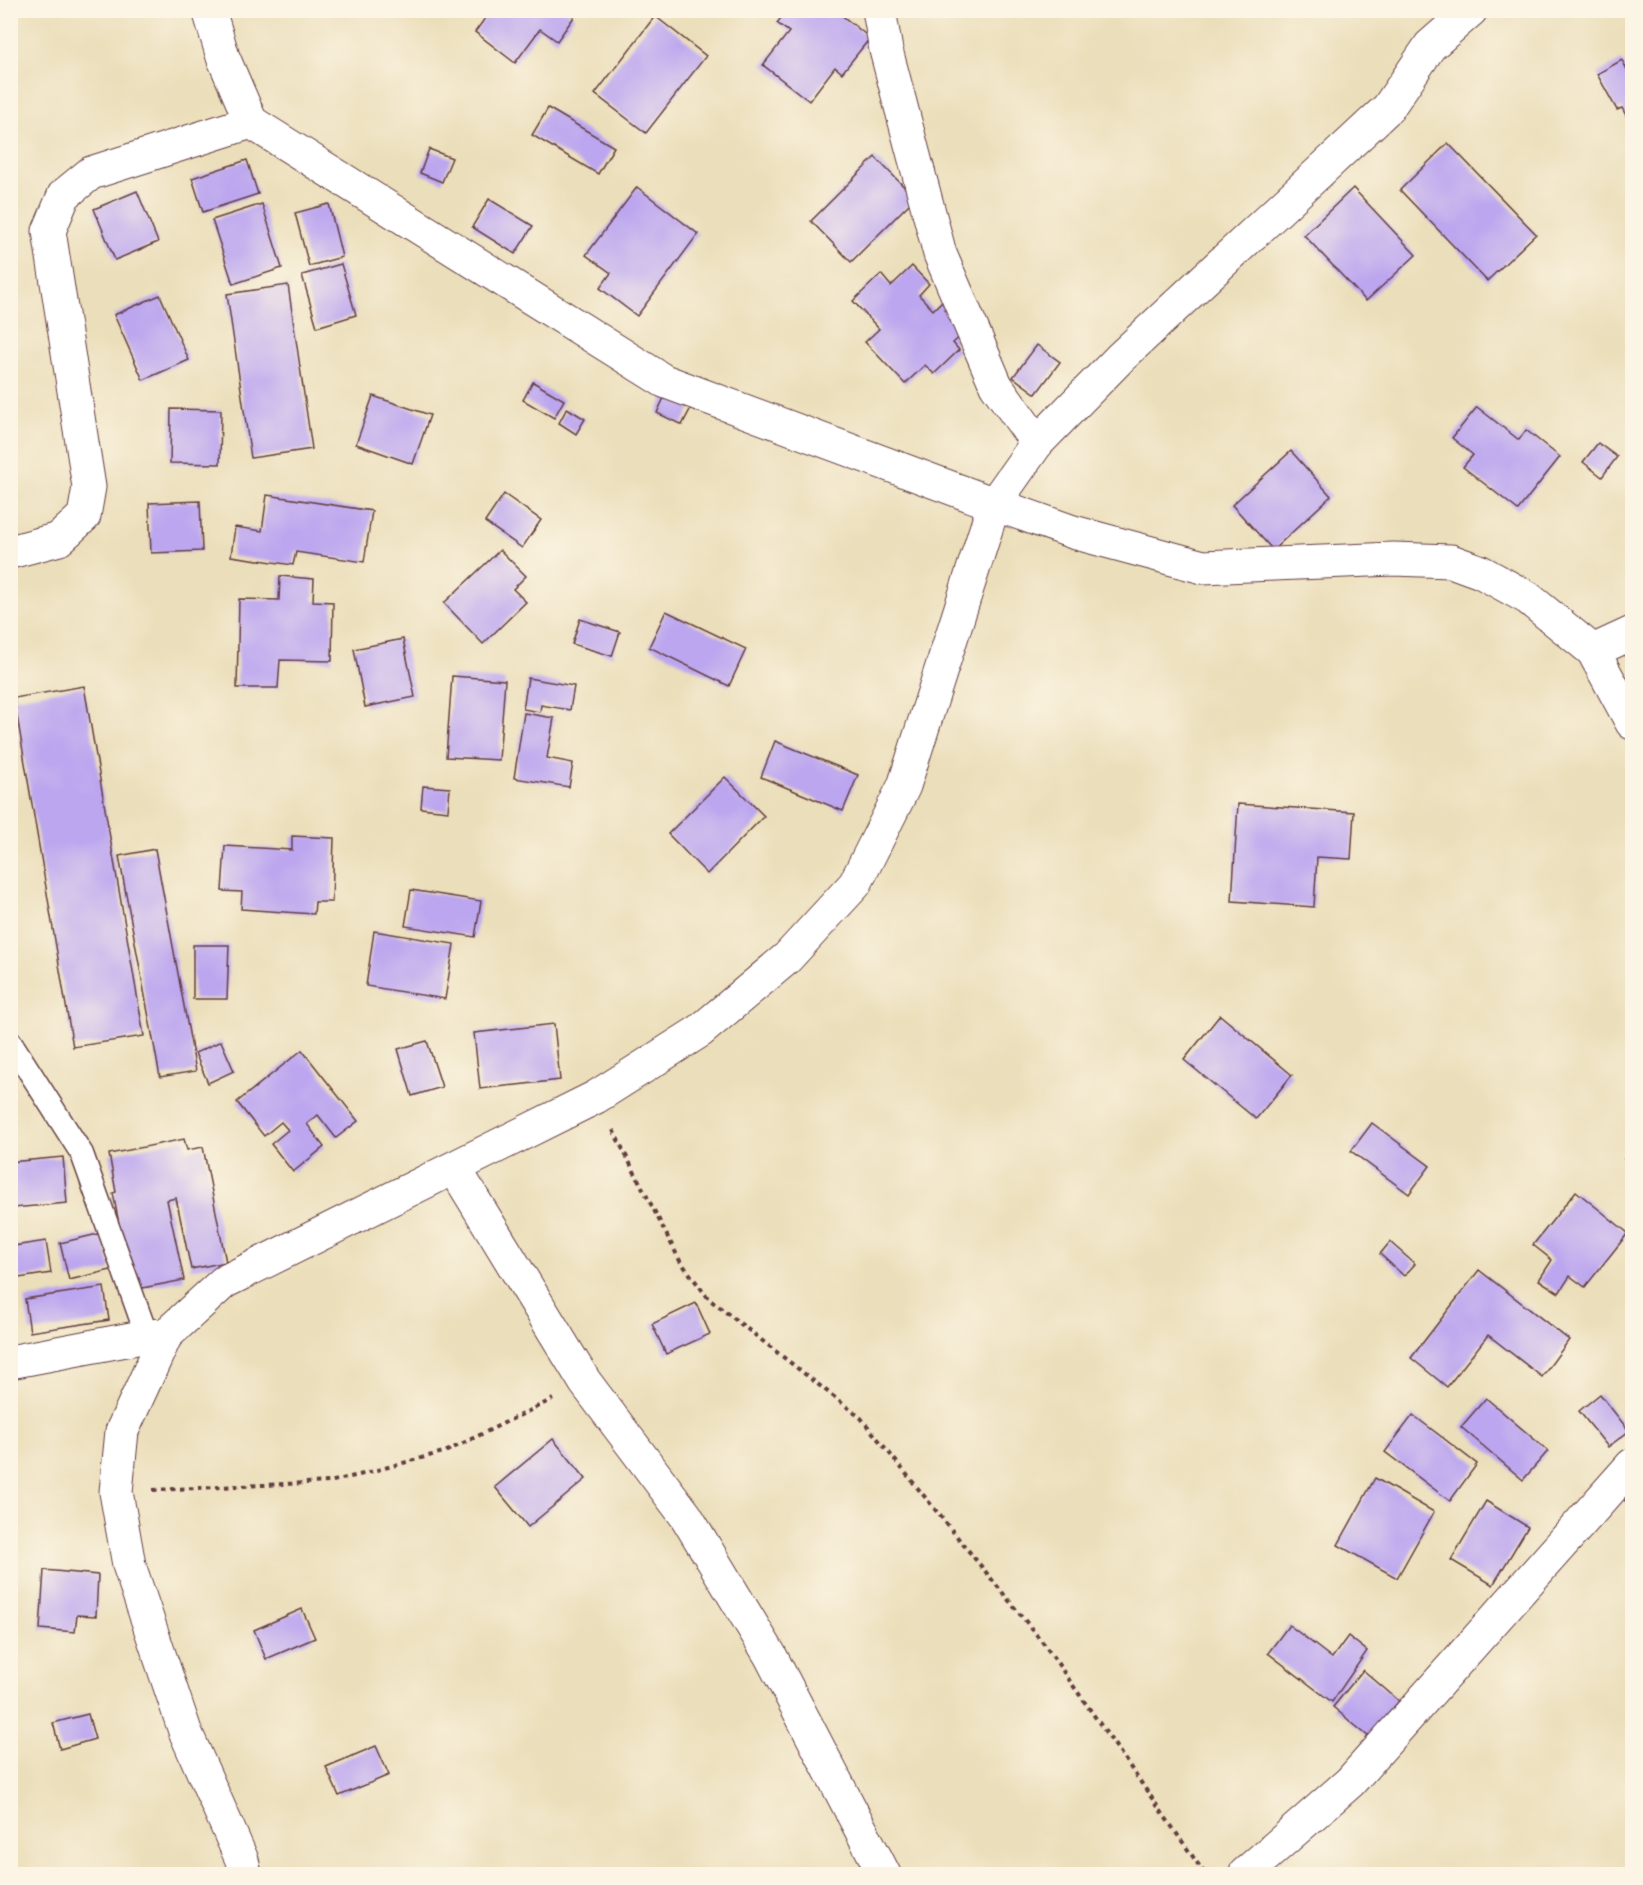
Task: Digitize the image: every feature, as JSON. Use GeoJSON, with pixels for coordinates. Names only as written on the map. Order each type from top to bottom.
{"type":"FeatureCollection","features":[{"type":"Feature","properties":{"kind":"street"},"geometry":{"type":"LineString","coordinates":[[209,10],[223,57],[251,122],[664,381],[1073,532],[1203,567],[1392,559],[1451,561],[1481,572],[1528,598],[1593,651],[1632,723]]}},
{"type":"Feature","properties":{"kind":"street"},"geometry":{"type":"LineString","coordinates":[[879,10],[886,50],[940,254],[996,385],[1037,443]]}},
{"type":"Feature","properties":{"kind":"street"},"geometry":{"type":"LineString","coordinates":[[10,1362],[156,1336],[224,1282],[596,1097],[700,1031],[787,958],[855,884],[904,786],[994,504],[1037,443],[1121,357],[1388,108],[1430,46],[1470,10]]}},
{"type":"Feature","properties":{"kind":"street"},"geometry":{"type":"LineString","coordinates":[[10,552],[59,539],[84,516],[89,487],[50,231],[64,195],[91,173],[251,122]]}},
{"type":"Feature","properties":{"kind":"street"},"geometry":{"type":"LineString","coordinates":[[1593,651],[1632,633]]}},
{"type":"Feature","properties":{"kind":"street"},"geometry":{"type":"LineString","coordinates":[[455,1169],[585,1382],[686,1515],[770,1655],[884,1875]]}},
{"type":"Feature","properties":{"kind":"street"},"geometry":{"type":"LineString","coordinates":[[156,1336],[122,1431],[116,1492],[129,1565],[177,1709],[242,1860],[245,1875]]}},
{"type":"Feature","properties":{"kind":"street"},"geometry":{"type":"LineString","coordinates":[[1245,1875],[1350,1782],[1632,1465]]}},
{"type":"Feature","properties":{"kind":"lane"},"geometry":{"type":"LineString","coordinates":[[10,1041],[82,1154],[156,1336]]}},
{"type":"Feature","properties":{"kind":"path"},"geometry":{"type":"LineString","coordinates":[[596,1097],[680,1261],[709,1299],[861,1418],[1044,1644],[1205,1875]]}},
{"type":"Feature","properties":{"kind":"path"},"geometry":{"type":"LineString","coordinates":[[116,1492],[329,1482],[359,1475],[447,1451],[585,1382]]}},
{"type":"Feature","properties":{"kind":"building"},"geometry":{"type":"Polygon","coordinates":[[[491,10],[566,10],[574,17],[557,41],[540,29],[515,63],[475,32],[491,10]]]}},
{"type":"Feature","properties":{"kind":"building"},"geometry":{"type":"Polygon","coordinates":[[[787,10],[835,10],[870,38],[842,73],[835,67],[809,101],[763,65],[789,32],[777,23],[787,10]]]}},
{"type":"Feature","properties":{"kind":"building"},"geometry":{"type":"Polygon","coordinates":[[[655,16],[706,56],[646,133],[595,94],[655,16]]]}},
{"type":"Feature","properties":{"kind":"building"},"geometry":{"type":"Polygon","coordinates":[[[1622,60],[1632,79],[1632,126],[1622,108],[1617,110],[1597,74],[1622,60]]]}},
{"type":"Feature","properties":{"kind":"building"},"geometry":{"type":"Polygon","coordinates":[[[548,108],[614,147],[598,174],[532,135],[548,108]]]}},
{"type":"Feature","properties":{"kind":"building"},"geometry":{"type":"Polygon","coordinates":[[[1448,143],[1536,234],[1487,281],[1400,190],[1448,143]]]}},
{"type":"Feature","properties":{"kind":"building"},"geometry":{"type":"Polygon","coordinates":[[[429,149],[452,158],[442,182],[420,173],[429,149]]]}},
{"type":"Feature","properties":{"kind":"building"},"geometry":{"type":"Polygon","coordinates":[[[875,157],[915,198],[851,262],[811,221],[875,157]]]}},
{"type":"Feature","properties":{"kind":"building"},"geometry":{"type":"Polygon","coordinates":[[[247,160],[258,194],[203,212],[192,178],[247,160]]]}},
{"type":"Feature","properties":{"kind":"building"},"geometry":{"type":"Polygon","coordinates":[[[637,187],[698,234],[637,316],[600,288],[611,273],[586,255],[637,187]]]}},
{"type":"Feature","properties":{"kind":"building"},"geometry":{"type":"Polygon","coordinates":[[[1353,188],[1416,255],[1366,301],[1304,235],[1353,188]]]}},
{"type":"Feature","properties":{"kind":"building"},"geometry":{"type":"Polygon","coordinates":[[[137,191],[158,242],[115,260],[94,209],[137,191]]]}},
{"type":"Feature","properties":{"kind":"building"},"geometry":{"type":"Polygon","coordinates":[[[489,199],[533,226],[515,254],[472,227],[489,199]]]}},
{"type":"Feature","properties":{"kind":"building"},"geometry":{"type":"Polygon","coordinates":[[[262,204],[282,268],[233,284],[212,220],[262,204]]]}},
{"type":"Feature","properties":{"kind":"building"},"geometry":{"type":"Polygon","coordinates":[[[329,204],[342,257],[309,266],[295,213],[329,204]]]}},
{"type":"Feature","properties":{"kind":"building"},"geometry":{"type":"Polygon","coordinates":[[[341,264],[356,315],[317,327],[302,275],[341,264]]]}},
{"type":"Feature","properties":{"kind":"building"},"geometry":{"type":"Polygon","coordinates":[[[912,266],[929,284],[919,295],[933,310],[941,302],[967,330],[953,343],[959,350],[934,374],[925,365],[905,384],[865,342],[879,329],[853,301],[881,274],[891,286],[912,266]]]}},
{"type":"Feature","properties":{"kind":"building"},"geometry":{"type":"Polygon","coordinates":[[[288,285],[312,449],[251,458],[227,294],[288,285]]]}},
{"type":"Feature","properties":{"kind":"building"},"geometry":{"type":"Polygon","coordinates":[[[160,295],[189,360],[143,380],[114,315],[160,295]]]}},
{"type":"Feature","properties":{"kind":"building"},"geometry":{"type":"Polygon","coordinates":[[[1037,345],[1060,362],[1036,394],[1013,377],[1037,345]]]}},
{"type":"Feature","properties":{"kind":"building"},"geometry":{"type":"Polygon","coordinates":[[[533,382],[564,400],[554,418],[523,400],[533,382]]]}},
{"type":"Feature","properties":{"kind":"building"},"geometry":{"type":"Polygon","coordinates":[[[668,389],[694,402],[682,425],[657,413],[668,389]]]}},
{"type":"Feature","properties":{"kind":"building"},"geometry":{"type":"Polygon","coordinates":[[[373,396],[430,415],[413,464],[356,444],[373,396]]]}},
{"type":"Feature","properties":{"kind":"building"},"geometry":{"type":"Polygon","coordinates":[[[1477,407],[1519,440],[1526,430],[1560,457],[1518,510],[1463,467],[1473,455],[1452,438],[1477,407]]]}},
{"type":"Feature","properties":{"kind":"building"},"geometry":{"type":"Polygon","coordinates":[[[567,408],[585,419],[576,434],[559,423],[567,408]]]}},
{"type":"Feature","properties":{"kind":"building"},"geometry":{"type":"Polygon","coordinates":[[[171,409],[221,410],[220,464],[170,463],[171,409]]]}},
{"type":"Feature","properties":{"kind":"building"},"geometry":{"type":"Polygon","coordinates":[[[1598,443],[1617,457],[1602,477],[1583,462],[1598,443]]]}},
{"type":"Feature","properties":{"kind":"building"},"geometry":{"type":"Polygon","coordinates":[[[1291,451],[1331,496],[1273,550],[1232,505],[1291,451]]]}},
{"type":"Feature","properties":{"kind":"building"},"geometry":{"type":"Polygon","coordinates":[[[504,494],[541,520],[522,548],[485,522],[504,494]]]}},
{"type":"Feature","properties":{"kind":"building"},"geometry":{"type":"Polygon","coordinates":[[[267,495],[372,511],[364,562],[296,552],[293,565],[231,556],[235,527],[262,531],[267,495]]]}},
{"type":"Feature","properties":{"kind":"building"},"geometry":{"type":"Polygon","coordinates":[[[200,501],[202,551],[151,553],[149,503],[200,501]]]}},
{"type":"Feature","properties":{"kind":"building"},"geometry":{"type":"Polygon","coordinates":[[[500,550],[526,576],[513,589],[526,602],[483,644],[444,603],[500,550]]]}},
{"type":"Feature","properties":{"kind":"building"},"geometry":{"type":"Polygon","coordinates":[[[280,576],[314,579],[313,601],[333,602],[332,661],[280,660],[278,688],[237,688],[239,599],[279,600],[280,576]]]}},
{"type":"Feature","properties":{"kind":"building"},"geometry":{"type":"Polygon","coordinates":[[[666,611],[746,649],[729,686],[649,647],[666,611]]]}},
{"type":"Feature","properties":{"kind":"building"},"geometry":{"type":"Polygon","coordinates":[[[580,619],[620,632],[612,656],[572,644],[580,619]]]}},
{"type":"Feature","properties":{"kind":"building"},"geometry":{"type":"Polygon","coordinates":[[[403,639],[415,697],[365,707],[354,649],[403,639]]]}},
{"type":"Feature","properties":{"kind":"building"},"geometry":{"type":"Polygon","coordinates":[[[452,676],[505,680],[499,760],[446,757],[452,676]]]}},
{"type":"Feature","properties":{"kind":"building"},"geometry":{"type":"Polygon","coordinates":[[[528,678],[574,686],[570,710],[541,705],[540,712],[523,709],[528,678]]]}},
{"type":"Feature","properties":{"kind":"building"},"geometry":{"type":"Polygon","coordinates":[[[84,686],[144,1036],[73,1047],[14,698],[84,686]]]}},
{"type":"Feature","properties":{"kind":"building"},"geometry":{"type":"Polygon","coordinates":[[[524,713],[554,718],[547,758],[573,763],[569,787],[514,778],[524,713]]]}},
{"type":"Feature","properties":{"kind":"building"},"geometry":{"type":"Polygon","coordinates":[[[775,741],[858,775],[843,811],[761,777],[775,741]]]}},
{"type":"Feature","properties":{"kind":"building"},"geometry":{"type":"Polygon","coordinates":[[[725,777],[764,816],[707,874],[668,834],[725,777]]]}},
{"type":"Feature","properties":{"kind":"building"},"geometry":{"type":"Polygon","coordinates":[[[423,786],[450,788],[448,811],[421,808],[423,786]]]}},
{"type":"Feature","properties":{"kind":"building"},"geometry":{"type":"Polygon","coordinates":[[[1238,804],[1354,812],[1351,859],[1317,857],[1314,907],[1232,901],[1238,804]]]}},
{"type":"Feature","properties":{"kind":"building"},"geometry":{"type":"Polygon","coordinates":[[[292,836],[334,838],[332,902],[315,902],[314,914],[241,909],[242,892],[222,891],[225,846],[292,850],[292,836]]]}},
{"type":"Feature","properties":{"kind":"building"},"geometry":{"type":"Polygon","coordinates":[[[155,849],[196,1071],[160,1077],[119,856],[155,849]]]}},
{"type":"Feature","properties":{"kind":"building"},"geometry":{"type":"Polygon","coordinates":[[[411,890],[481,901],[475,937],[405,926],[411,890]]]}},
{"type":"Feature","properties":{"kind":"building"},"geometry":{"type":"Polygon","coordinates":[[[374,931],[454,944],[445,999],[366,986],[374,931]]]}},
{"type":"Feature","properties":{"kind":"building"},"geometry":{"type":"Polygon","coordinates":[[[193,945],[229,945],[227,999],[193,999],[193,945]]]}},
{"type":"Feature","properties":{"kind":"building"},"geometry":{"type":"Polygon","coordinates":[[[1220,1015],[1292,1075],[1256,1119],[1184,1060],[1220,1015]]]}},
{"type":"Feature","properties":{"kind":"building"},"geometry":{"type":"Polygon","coordinates":[[[554,1024],[560,1080],[480,1089],[474,1033],[554,1024]]]}},
{"type":"Feature","properties":{"kind":"building"},"geometry":{"type":"Polygon","coordinates":[[[221,1041],[234,1071],[208,1083],[195,1053],[221,1041]]]}},
{"type":"Feature","properties":{"kind":"building"},"geometry":{"type":"Polygon","coordinates":[[[427,1041],[442,1087],[412,1096],[398,1049],[427,1041]]]}},
{"type":"Feature","properties":{"kind":"building"},"geometry":{"type":"Polygon","coordinates":[[[302,1050],[358,1121],[336,1138],[318,1115],[307,1124],[324,1147],[293,1172],[271,1144],[288,1130],[281,1122],[264,1136],[237,1102],[302,1050]]]}},
{"type":"Feature","properties":{"kind":"building"},"geometry":{"type":"Polygon","coordinates":[[[1372,1123],[1430,1166],[1409,1194],[1351,1151],[1372,1123]]]}},
{"type":"Feature","properties":{"kind":"building"},"geometry":{"type":"Polygon","coordinates":[[[184,1139],[187,1150],[203,1147],[226,1262],[191,1269],[176,1198],[167,1200],[184,1280],[132,1290],[113,1193],[116,1192],[109,1154],[184,1139]]]}},
{"type":"Feature","properties":{"kind":"building"},"geometry":{"type":"Polygon","coordinates":[[[1632,1156],[1632,1178],[1624,1159],[1632,1156]]]}},
{"type":"Feature","properties":{"kind":"building"},"geometry":{"type":"Polygon","coordinates":[[[63,1157],[67,1203],[13,1208],[10,1162],[63,1157]]]}},
{"type":"Feature","properties":{"kind":"building"},"geometry":{"type":"Polygon","coordinates":[[[1576,1191],[1628,1233],[1585,1287],[1570,1276],[1559,1293],[1539,1280],[1552,1260],[1533,1245],[1576,1191]]]}},
{"type":"Feature","properties":{"kind":"building"},"geometry":{"type":"Polygon","coordinates":[[[102,1233],[111,1270],[69,1280],[60,1243],[102,1233]]]}},
{"type":"Feature","properties":{"kind":"building"},"geometry":{"type":"Polygon","coordinates":[[[46,1241],[51,1273],[19,1278],[14,1246],[46,1241]]]}},
{"type":"Feature","properties":{"kind":"building"},"geometry":{"type":"Polygon","coordinates":[[[1390,1242],[1415,1264],[1404,1276],[1380,1254],[1390,1242]]]}},
{"type":"Feature","properties":{"kind":"building"},"geometry":{"type":"Polygon","coordinates":[[[1479,1270],[1569,1340],[1542,1377],[1488,1335],[1447,1387],[1411,1358],[1479,1270]]]}},
{"type":"Feature","properties":{"kind":"building"},"geometry":{"type":"Polygon","coordinates":[[[104,1287],[109,1320],[30,1332],[25,1299],[104,1287]]]}},
{"type":"Feature","properties":{"kind":"building"},"geometry":{"type":"Polygon","coordinates":[[[696,1303],[710,1334],[666,1354],[652,1324],[696,1303]]]}},
{"type":"Feature","properties":{"kind":"building"},"geometry":{"type":"Polygon","coordinates":[[[1600,1394],[1629,1431],[1608,1447],[1579,1411],[1600,1394]]]}},
{"type":"Feature","properties":{"kind":"building"},"geometry":{"type":"Polygon","coordinates":[[[1486,1398],[1548,1451],[1523,1480],[1461,1427],[1486,1398]]]}},
{"type":"Feature","properties":{"kind":"building"},"geometry":{"type":"Polygon","coordinates":[[[1413,1415],[1477,1464],[1450,1501],[1385,1452],[1413,1415]]]}},
{"type":"Feature","properties":{"kind":"building"},"geometry":{"type":"Polygon","coordinates":[[[553,1439],[586,1479],[528,1527],[495,1487],[553,1439]]]}},
{"type":"Feature","properties":{"kind":"building"},"geometry":{"type":"Polygon","coordinates":[[[1375,1478],[1434,1512],[1397,1578],[1338,1545],[1375,1478]]]}},
{"type":"Feature","properties":{"kind":"building"},"geometry":{"type":"Polygon","coordinates":[[[1632,1485],[1632,1507],[1622,1498],[1632,1485]]]}},
{"type":"Feature","properties":{"kind":"building"},"geometry":{"type":"Polygon","coordinates":[[[1486,1501],[1528,1527],[1493,1585],[1451,1560],[1486,1501]]]}},
{"type":"Feature","properties":{"kind":"building"},"geometry":{"type":"Polygon","coordinates":[[[44,1570],[98,1575],[96,1616],[77,1615],[75,1632],[40,1629],[44,1570]]]}},
{"type":"Feature","properties":{"kind":"building"},"geometry":{"type":"Polygon","coordinates":[[[302,1609],[315,1638],[266,1659],[254,1630],[302,1609]]]}},
{"type":"Feature","properties":{"kind":"building"},"geometry":{"type":"Polygon","coordinates":[[[1289,1625],[1332,1658],[1348,1636],[1367,1651],[1332,1702],[1268,1653],[1289,1625]]]}},
{"type":"Feature","properties":{"kind":"building"},"geometry":{"type":"Polygon","coordinates":[[[1363,1670],[1399,1701],[1369,1737],[1333,1707],[1363,1670]]]}},
{"type":"Feature","properties":{"kind":"building"},"geometry":{"type":"Polygon","coordinates":[[[88,1714],[95,1739],[60,1749],[53,1723],[88,1714]]]}},
{"type":"Feature","properties":{"kind":"building"},"geometry":{"type":"Polygon","coordinates":[[[376,1746],[389,1775],[339,1796],[326,1767],[376,1746]]]}}]}
